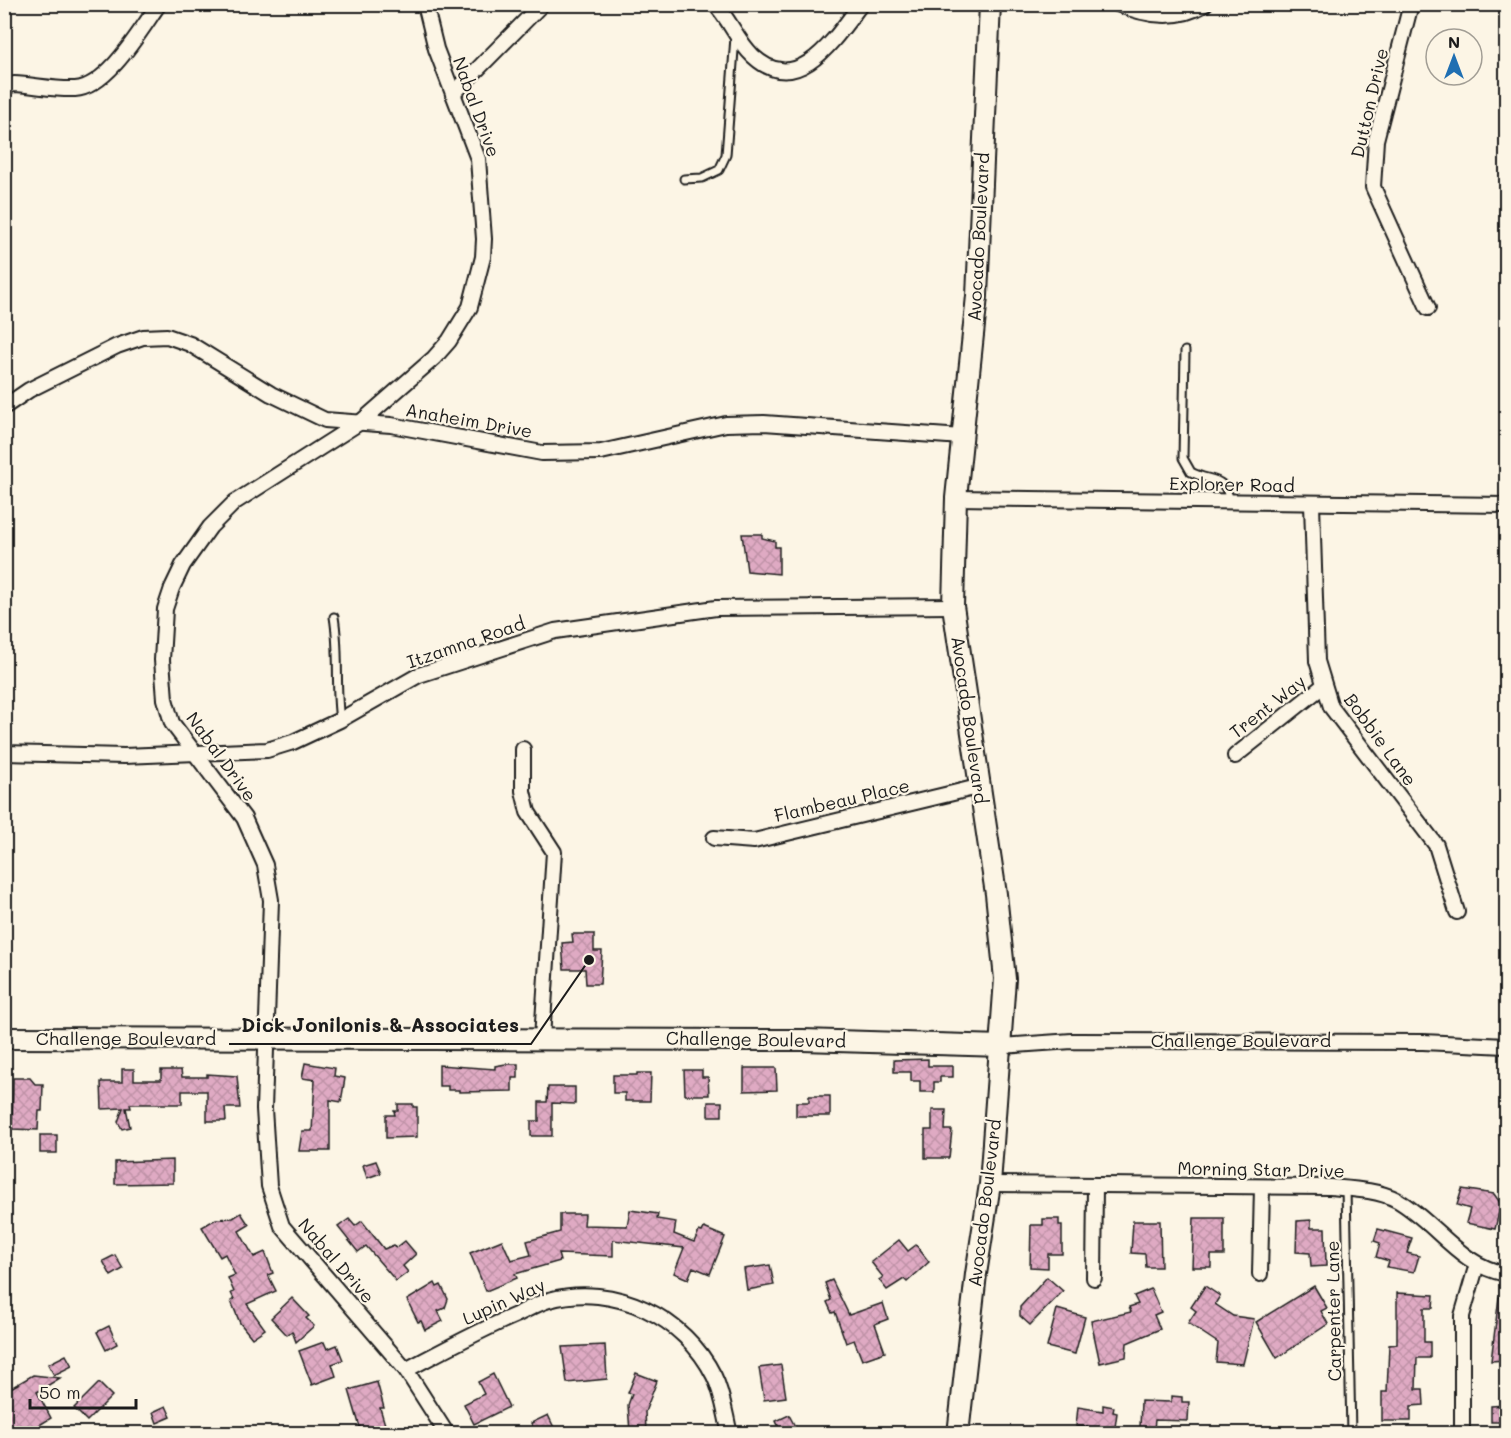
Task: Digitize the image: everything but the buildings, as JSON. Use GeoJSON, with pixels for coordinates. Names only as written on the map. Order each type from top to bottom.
{"type":"FeatureCollection","features":[{"type":"Feature","properties":{"kind":"main road","name":"Avocado Boulevard"},"geometry":{"type":"LineString","coordinates":[[958,1434],[976,1274],[990,1184],[1002,1046],[1005,979],[996,894],[952,606],[956,498],[975,327],[990,4]]}},
{"type":"Feature","properties":{"kind":"main road","name":"Challenge Boulevard"},"geometry":{"type":"LineString","coordinates":[[4,1038],[803,1040],[1002,1046]]}},
{"type":"Feature","properties":{"kind":"street"},"geometry":{"type":"LineString","coordinates":[[4,87],[14,84],[77,89],[96,82],[113,66],[159,4]]}},
{"type":"Feature","properties":{"kind":"street","name":"Nabal Drive"},"geometry":{"type":"LineString","coordinates":[[425,4],[427,21],[478,159],[484,239],[476,292],[470,307],[449,341],[434,358],[362,421],[235,502],[210,527],[183,565],[165,609],[162,660],[165,699],[172,723],[244,818],[265,865],[271,900],[264,1109],[269,1186],[282,1226],[406,1371],[447,1434]]}},
{"type":"Feature","properties":{"kind":"street"},"geometry":{"type":"LineString","coordinates":[[453,94],[542,4]]}},
{"type":"Feature","properties":{"kind":"street"},"geometry":{"type":"LineString","coordinates":[[721,8],[735,34],[762,63],[779,69],[797,68],[821,55],[861,4]]}},
{"type":"Feature","properties":{"kind":"street"},"geometry":{"type":"LineString","coordinates":[[1117,4],[1145,13],[1183,10],[1205,4]]}},
{"type":"Feature","properties":{"kind":"street","name":"Dutton Drive"},"geometry":{"type":"LineString","coordinates":[[1411,4],[1376,140],[1372,165],[1373,187],[1428,308]]}},
{"type":"Feature","properties":{"kind":"street","name":"Anaheim Drive"},"geometry":{"type":"LineString","coordinates":[[4,407],[29,390],[117,346],[143,337],[167,336],[190,344],[296,407],[325,420],[362,421],[542,453],[601,452],[726,424],[773,424],[962,437]]}},
{"type":"Feature","properties":{"kind":"street","name":"Explorer Road"},"geometry":{"type":"LineString","coordinates":[[956,498],[1506,505]]}},
{"type":"Feature","properties":{"kind":"street","name":"Bobbie Lane"},"geometry":{"type":"LineString","coordinates":[[1312,504],[1317,661],[1323,686],[1331,707],[1436,845],[1457,912]]}},
{"type":"Feature","properties":{"kind":"street","name":"Itzamna Road"},"geometry":{"type":"LineString","coordinates":[[4,753],[124,756],[267,750],[293,742],[340,720],[419,675],[555,632],[716,608],[952,606]]}},
{"type":"Feature","properties":{"kind":"street","name":"Trent Way"},"geometry":{"type":"LineString","coordinates":[[1235,756],[1323,686]]}},
{"type":"Feature","properties":{"kind":"street"},"geometry":{"type":"LineString","coordinates":[[522,749],[523,791],[528,812],[554,852],[542,1038]]}},
{"type":"Feature","properties":{"kind":"street","name":"Flambeau Place"},"geometry":{"type":"LineString","coordinates":[[714,838],[754,841],[978,787]]}},
{"type":"Feature","properties":{"kind":"street","name":"Challenge Boulevard"},"geometry":{"type":"LineString","coordinates":[[1002,1046],[1072,1041],[1423,1042],[1506,1046]]}},
{"type":"Feature","properties":{"kind":"street","name":"Morning Star Drive"},"geometry":{"type":"LineString","coordinates":[[990,1184],[1095,1187],[1346,1188],[1370,1191],[1396,1200],[1421,1218],[1457,1252],[1477,1264],[1506,1274]]}},
{"type":"Feature","properties":{"kind":"street"},"geometry":{"type":"LineString","coordinates":[[1094,1278],[1095,1187]]}},
{"type":"Feature","properties":{"kind":"street"},"geometry":{"type":"LineString","coordinates":[[1260,1274],[1262,1187]]}},
{"type":"Feature","properties":{"kind":"street"},"geometry":{"type":"LineString","coordinates":[[1462,1434],[1462,1316],[1477,1264]]}},
{"type":"Feature","properties":{"kind":"street","name":"Lupin Way"},"geometry":{"type":"LineString","coordinates":[[406,1371],[485,1328],[547,1301],[580,1296],[613,1299],[659,1316],[696,1349],[721,1392],[730,1434]]}},
{"type":"Feature","properties":{"kind":"lane"},"geometry":{"type":"LineString","coordinates":[[684,179],[702,178],[719,170],[726,155],[735,34]]}},
{"type":"Feature","properties":{"kind":"lane"},"geometry":{"type":"LineString","coordinates":[[1185,351],[1183,458],[1191,472],[1222,483],[1228,492],[1230,502]]}},
{"type":"Feature","properties":{"kind":"lane"},"geometry":{"type":"LineString","coordinates":[[334,617],[338,643],[336,693],[340,720]]}},
{"type":"Feature","properties":{"kind":"lane","name":"Carpenter Lane"},"geometry":{"type":"LineString","coordinates":[[1346,1188],[1351,1434]]}},
{"type":"Feature","properties":{"kind":"place","name":"Dick Jonilonis & Associates"},"geometry":{"type":"Point","coordinates":[589,960]}}]}
